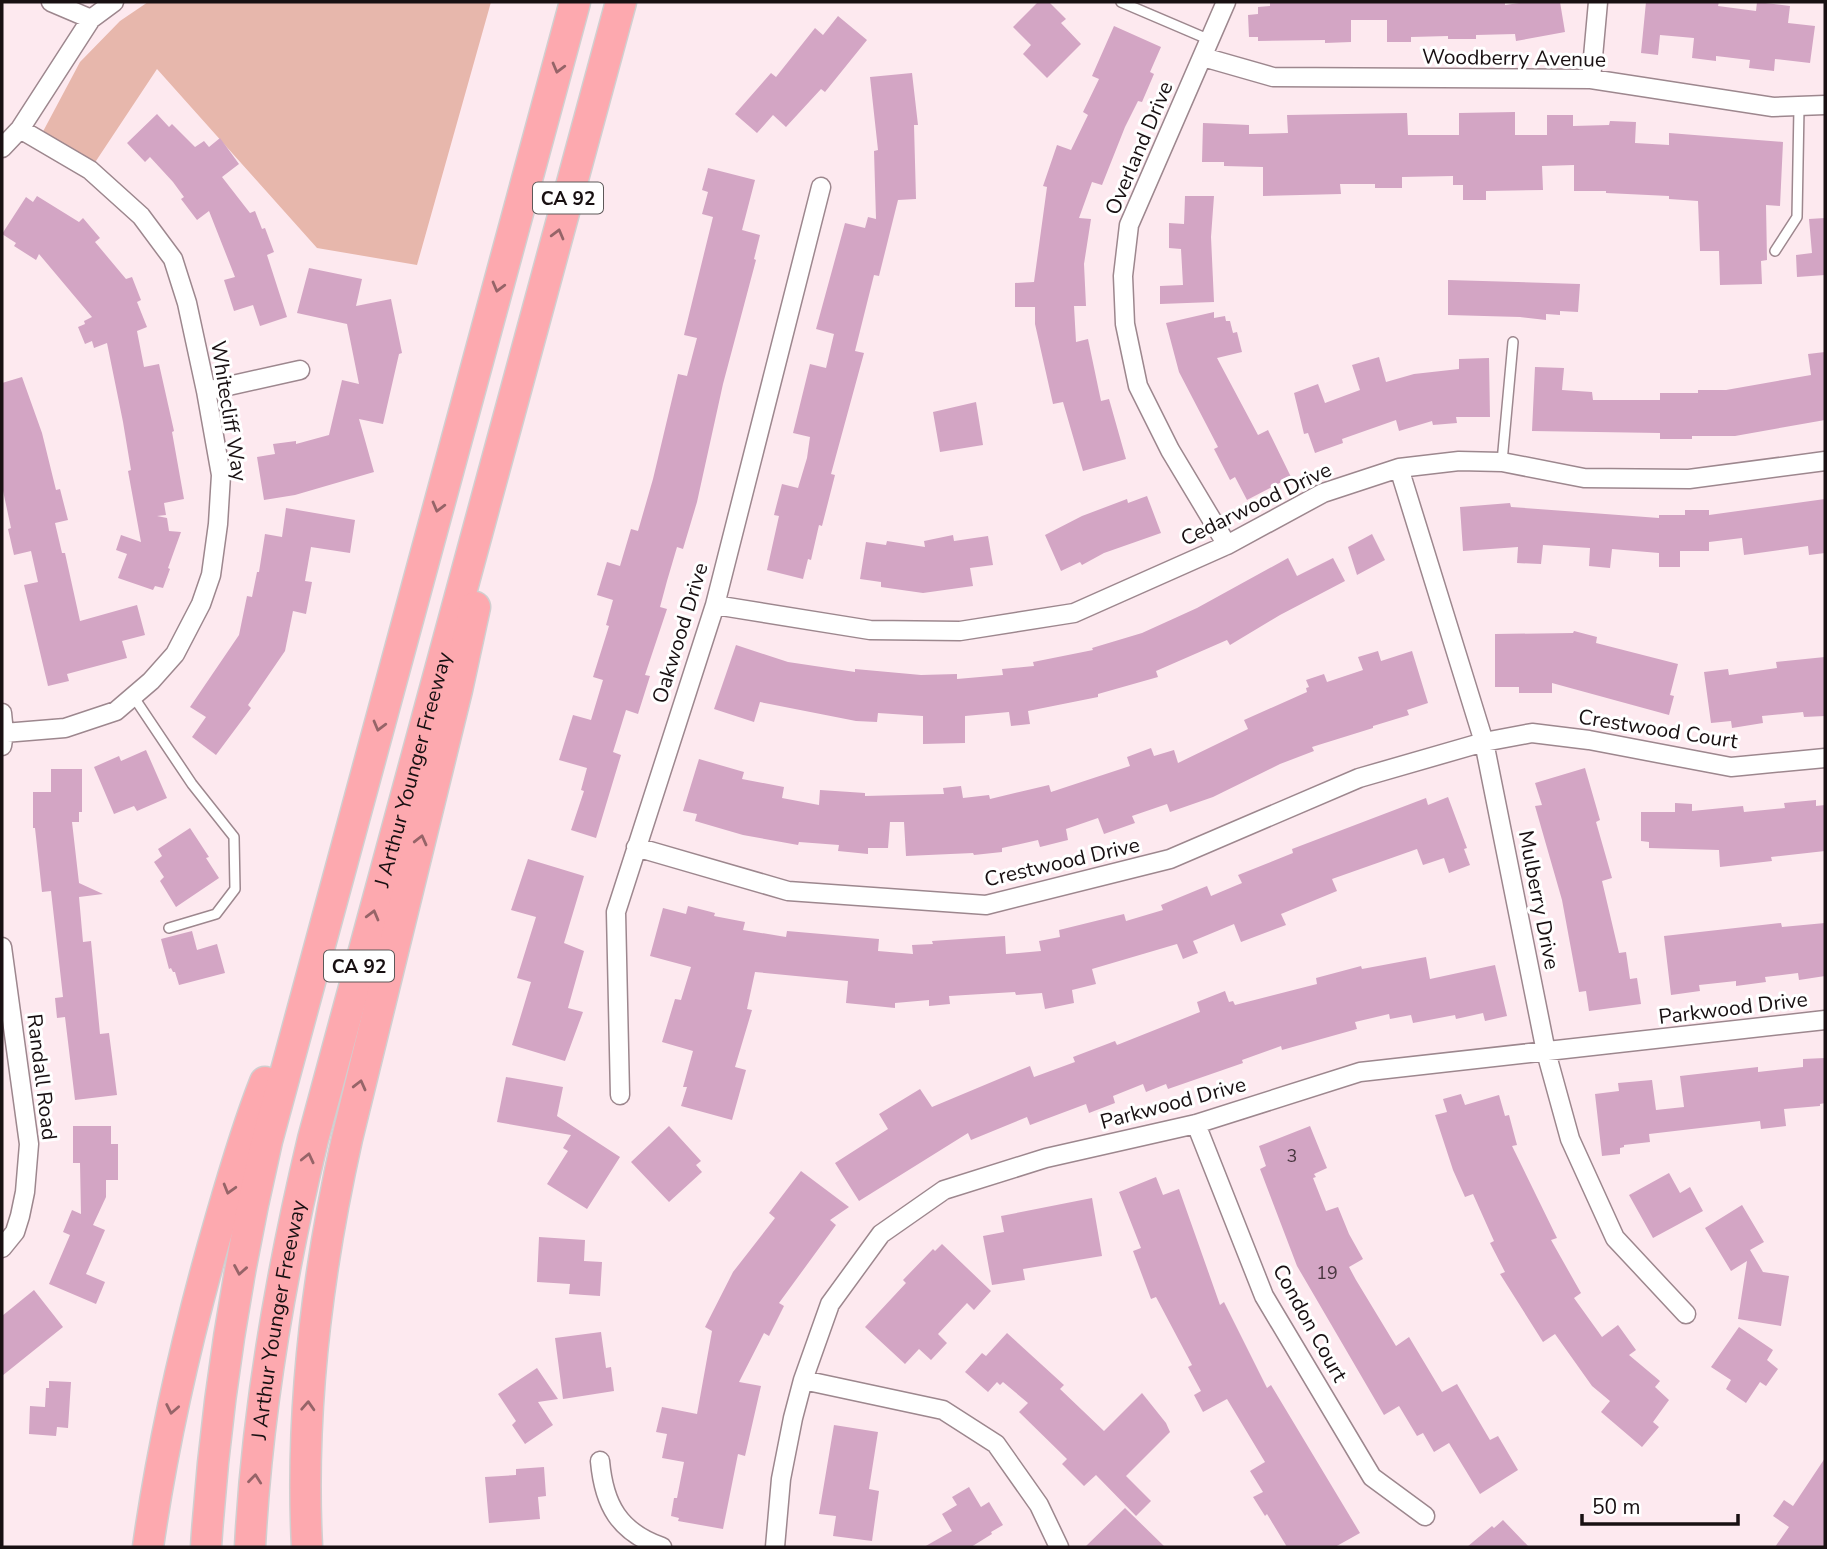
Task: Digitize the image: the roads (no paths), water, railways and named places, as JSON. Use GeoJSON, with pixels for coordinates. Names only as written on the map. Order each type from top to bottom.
{"type":"FeatureCollection","features":[{"type":"Feature","properties":{"kind":"highway","name":"J Arthur Younger Freeway"},"geometry":{"type":"LineString","coordinates":[[206,1547],[219,1409],[239,1274],[267,1141],[575,2]]}},
{"type":"Feature","properties":{"kind":"highway","name":"J Arthur Younger Freeway"},"geometry":{"type":"LineString","coordinates":[[250,1547],[258,1450],[270,1360],[302,1183],[621,2]]}},
{"type":"Feature","properties":{"kind":"highway"},"geometry":{"type":"LineString","coordinates":[[307,1547],[308,1407],[315,1315],[327,1236],[346,1139],[470,636],[514,394]]}},
{"type":"Feature","properties":{"kind":"highway"},"geometry":{"type":"LineString","coordinates":[[148,1547],[174,1398],[208,1262],[262,1089],[314,965]]}},
{"type":"Feature","properties":{"kind":"street"},"geometry":{"type":"LineString","coordinates":[[51,2],[91,19]]}},
{"type":"Feature","properties":{"kind":"street"},"geometry":{"type":"LineString","coordinates":[[2,148],[20,129],[91,19],[114,2]]}},
{"type":"Feature","properties":{"kind":"street","name":"Overland Drive"},"geometry":{"type":"LineString","coordinates":[[1226,2],[1129,225],[1123,276],[1125,324],[1138,386],[1170,450],[1227,545]]}},
{"type":"Feature","properties":{"kind":"street"},"geometry":{"type":"LineString","coordinates":[[1591,79],[1598,2]]}},
{"type":"Feature","properties":{"kind":"street","name":"Woodberry Avenue"},"geometry":{"type":"LineString","coordinates":[[1206,49],[1273,78],[1591,79],[1773,107],[1825,105]]}},
{"type":"Feature","properties":{"kind":"street","name":"Whitecliff Way"},"geometry":{"type":"LineString","coordinates":[[3,740],[65,728],[116,710],[151,681],[175,654],[201,604],[211,575],[221,475],[187,303],[173,259],[141,216],[90,170],[20,129]]}},
{"type":"Feature","properties":{"kind":"street","name":"Oakwood Drive"},"geometry":{"type":"LineString","coordinates":[[620,1095],[616,912],[715,605],[821,187]]}},
{"type":"Feature","properties":{"kind":"street"},"geometry":{"type":"LineString","coordinates":[[206,391],[300,370]]}},
{"type":"Feature","properties":{"kind":"street","name":"Cedarwood Drive"},"geometry":{"type":"LineString","coordinates":[[715,605],[870,630],[960,631],[1074,613],[1227,545],[1323,493],[1399,468],[1459,461],[1502,462],[1584,478],[1689,479],[1825,461]]}},
{"type":"Feature","properties":{"kind":"street","name":"Mulberry Drive"},"geometry":{"type":"LineString","coordinates":[[1399,468],[1483,742],[1546,1052],[1570,1139],[1615,1238],[1686,1314]]}},
{"type":"Feature","properties":{"kind":"street"},"geometry":{"type":"LineString","coordinates":[[2,713],[3,740]]}},
{"type":"Feature","properties":{"kind":"street","name":"Crestwood Court"},"geometry":{"type":"LineString","coordinates":[[1483,742],[1532,733],[1589,740],[1731,767],[1825,758]]}},
{"type":"Feature","properties":{"kind":"street","name":"Crestwood Drive"},"geometry":{"type":"LineString","coordinates":[[636,847],[788,891],[986,905],[1170,859],[1359,778],[1483,742]]}},
{"type":"Feature","properties":{"kind":"street","name":"Randall Road"},"geometry":{"type":"LineString","coordinates":[[2,947],[29,1144],[26,1192],[20,1216],[15,1232],[2,1248]]}},
{"type":"Feature","properties":{"kind":"street","name":"Parkwood Drive"},"geometry":{"type":"LineString","coordinates":[[775,1547],[781,1479],[803,1380],[830,1304],[881,1234],[944,1190],[1046,1158],[1196,1124],[1360,1072],[1825,1020]]}},
{"type":"Feature","properties":{"kind":"street","name":"Condon Court"},"geometry":{"type":"LineString","coordinates":[[1196,1124],[1264,1296],[1372,1477],[1425,1517]]}},
{"type":"Feature","properties":{"kind":"street"},"geometry":{"type":"LineString","coordinates":[[803,1380],[943,1410],[986,1437],[996,1444],[1039,1505],[1059,1547]]}},
{"type":"Feature","properties":{"kind":"street"},"geometry":{"type":"LineString","coordinates":[[600,1461],[607,1500],[622,1524],[646,1542],[662,1547]]}},
{"type":"Feature","properties":{"kind":"lane"},"geometry":{"type":"LineString","coordinates":[[1121,2],[1206,49]]}},
{"type":"Feature","properties":{"kind":"lane"},"geometry":{"type":"LineString","coordinates":[[1775,251],[1797,217],[1798,108]]}},
{"type":"Feature","properties":{"kind":"lane"},"geometry":{"type":"LineString","coordinates":[[1502,462],[1513,342]]}},
{"type":"Feature","properties":{"kind":"lane"},"geometry":{"type":"LineString","coordinates":[[133,696],[192,784],[234,837],[235,889],[216,914],[169,928]]}}]}
